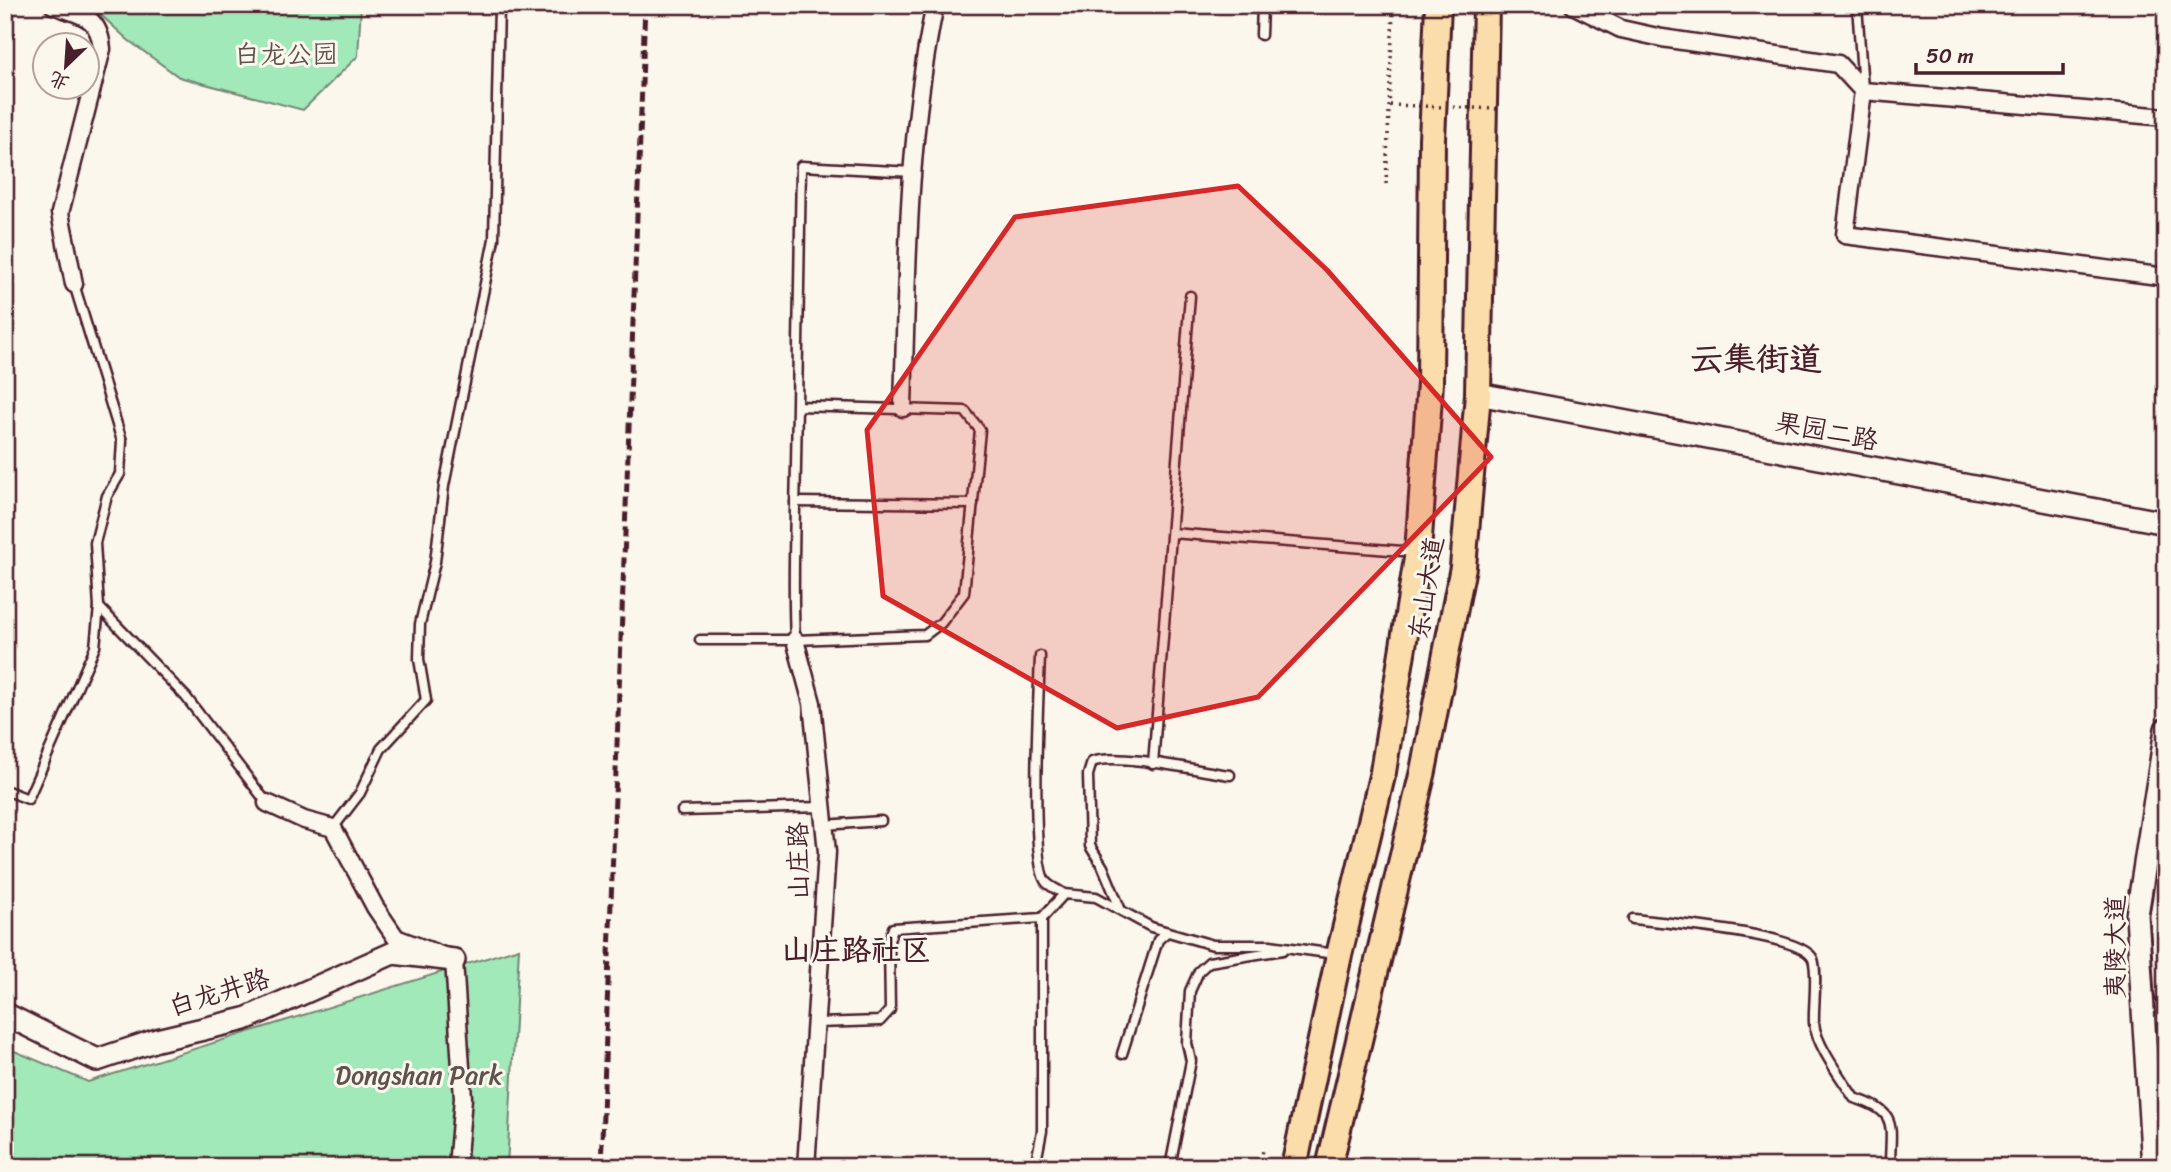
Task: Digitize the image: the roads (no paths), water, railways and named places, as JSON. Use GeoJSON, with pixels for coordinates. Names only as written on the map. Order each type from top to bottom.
{"type":"FeatureCollection","features":[{"type":"Feature","properties":{"kind":"main road","name":"东山大道"},"geometry":{"type":"LineString","coordinates":[[1294,1167],[1339,955],[1384,772],[1418,552],[1430,383],[1432,139],[1438,5]]}},
{"type":"Feature","properties":{"kind":"main road","name":"东山大道"},"geometry":{"type":"LineString","coordinates":[[1329,1167],[1423,771],[1463,567],[1478,394],[1486,5]]}},
{"type":"Feature","properties":{"kind":"street"},"geometry":{"type":"LineString","coordinates":[[53,5],[92,20],[100,30],[102,49],[60,213],[74,284]]}},
{"type":"Feature","properties":{"kind":"street"},"geometry":{"type":"LineString","coordinates":[[903,408],[913,172],[926,47],[935,5]]}},
{"type":"Feature","properties":{"kind":"street"},"geometry":{"type":"LineString","coordinates":[[1573,5],[1621,29],[1662,38],[1838,64],[1863,91],[2166,117]]}},
{"type":"Feature","properties":{"kind":"street"},"geometry":{"type":"LineString","coordinates":[[1863,91],[1845,235],[2166,277]]}},
{"type":"Feature","properties":{"kind":"street","name":"果园二路"},"geometry":{"type":"LineString","coordinates":[[1478,394],[2166,523]]}},
{"type":"Feature","properties":{"kind":"street","name":"山庄路"},"geometry":{"type":"LineString","coordinates":[[795,640],[812,703],[827,852],[806,1167]]}},
{"type":"Feature","properties":{"kind":"street","name":"夷陵大道"},"geometry":{"type":"LineString","coordinates":[[2153,1167],[2137,915],[2166,729]]}},
{"type":"Feature","properties":{"kind":"street"},"geometry":{"type":"LineString","coordinates":[[267,803],[304,820],[333,828],[375,907],[396,938],[454,960],[463,1098],[457,1167]]}},
{"type":"Feature","properties":{"kind":"street","name":"夷陵大道"},"geometry":{"type":"LineString","coordinates":[[2166,885],[2161,916],[2166,993]]}},
{"type":"Feature","properties":{"kind":"street","name":"白龙井路"},"geometry":{"type":"LineString","coordinates":[[5,1014],[97,1060],[157,1040],[245,1019],[393,953],[454,960]]}},
{"type":"Feature","properties":{"kind":"lane"},"geometry":{"type":"LineString","coordinates":[[333,828],[360,793],[381,749],[426,700],[419,659],[420,624],[435,562],[444,486],[494,239],[499,5]]}},
{"type":"Feature","properties":{"kind":"lane"},"geometry":{"type":"LineString","coordinates":[[1261,35],[1262,5]]}},
{"type":"Feature","properties":{"kind":"lane"},"geometry":{"type":"LineString","coordinates":[[1857,5],[1863,91]]}},
{"type":"Feature","properties":{"kind":"lane"},"geometry":{"type":"LineString","coordinates":[[795,640],[801,166],[913,172]]}},
{"type":"Feature","properties":{"kind":"lane"},"geometry":{"type":"LineString","coordinates":[[5,790],[28,799],[95,647],[99,607],[95,543],[107,496],[120,474],[122,442],[74,284]]}},
{"type":"Feature","properties":{"kind":"lane"},"geometry":{"type":"LineString","coordinates":[[1153,764],[1191,296]]}},
{"type":"Feature","properties":{"kind":"lane"},"geometry":{"type":"LineString","coordinates":[[701,640],[925,635],[941,623],[964,593],[980,430],[965,411],[797,406]]}},
{"type":"Feature","properties":{"kind":"lane"},"geometry":{"type":"LineString","coordinates":[[795,502],[973,504]]}},
{"type":"Feature","properties":{"kind":"lane"},"geometry":{"type":"LineString","coordinates":[[1172,533],[1418,552]]}},
{"type":"Feature","properties":{"kind":"lane"},"geometry":{"type":"LineString","coordinates":[[99,607],[186,697],[267,803]]}},
{"type":"Feature","properties":{"kind":"lane"},"geometry":{"type":"LineString","coordinates":[[1040,656],[1037,762],[1039,865],[1046,882],[1064,894],[1096,897],[1151,927],[1213,944],[1293,948],[1339,955]]}},
{"type":"Feature","properties":{"kind":"lane"},"geometry":{"type":"LineString","coordinates":[[1120,908],[1103,867],[1090,846],[1088,775],[1092,762],[1101,759],[1230,775]]}},
{"type":"Feature","properties":{"kind":"lane"},"geometry":{"type":"LineString","coordinates":[[682,811],[821,807]]}},
{"type":"Feature","properties":{"kind":"lane"},"geometry":{"type":"LineString","coordinates":[[823,825],[881,821]]}},
{"type":"Feature","properties":{"kind":"lane"},"geometry":{"type":"LineString","coordinates":[[1035,1167],[1042,1131],[1042,918],[1064,894]]}},
{"type":"Feature","properties":{"kind":"lane"},"geometry":{"type":"LineString","coordinates":[[817,1023],[880,1021],[890,1010],[889,941],[893,928],[1042,918]]}},
{"type":"Feature","properties":{"kind":"lane"},"geometry":{"type":"LineString","coordinates":[[1633,919],[1762,936],[1802,947],[1813,959],[1814,1026],[1822,1049],[1835,1063],[1854,1098],[1879,1105],[1890,1118],[1890,1167]]}},
{"type":"Feature","properties":{"kind":"lane"},"geometry":{"type":"LineString","coordinates":[[1122,1054],[1158,940],[1167,932]]}},
{"type":"Feature","properties":{"kind":"lane"},"geometry":{"type":"LineString","coordinates":[[1170,1167],[1191,1061],[1187,1043],[1190,991],[1199,971],[1209,962],[1293,948]]}},
{"type":"Feature","properties":{"kind":"railway"},"geometry":{"type":"LineString","coordinates":[[601,1167],[645,5]]}},
{"type":"Feature","properties":{"kind":"district","name":"云集街道"},"geometry":{"type":"Point","coordinates":[1756,358]}},
{"type":"Feature","properties":{"kind":"district","name":"山庄路社区"},"geometry":{"type":"Point","coordinates":[856,950]}},
{"type":"Feature","properties":{"kind":"park label","name":"白龙公园"},"geometry":{"type":"Point","coordinates":[286,54]}},
{"type":"Feature","properties":{"kind":"park label","name":"Dongshan Park"},"geometry":{"type":"Point","coordinates":[419,1075]}}]}
